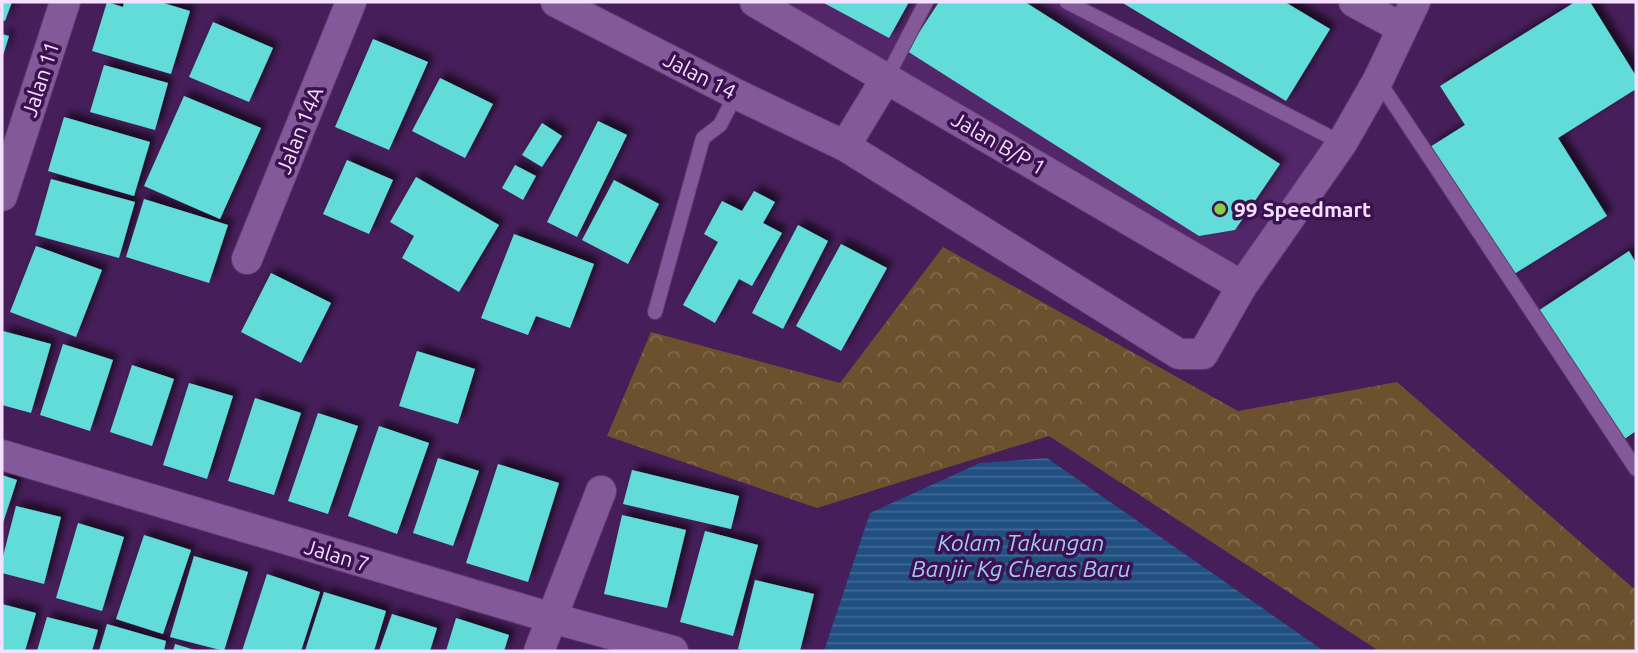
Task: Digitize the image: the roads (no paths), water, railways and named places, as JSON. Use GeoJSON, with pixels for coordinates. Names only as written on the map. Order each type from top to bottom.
{"type":"FeatureCollection","features":[{"type":"Feature","properties":{"kind":"street","name":"Jalan 11"},"geometry":{"type":"LineString","coordinates":[[2,196],[65,2]]}},
{"type":"Feature","properties":{"kind":"street","name":"Jalan 14A"},"geometry":{"type":"LineString","coordinates":[[247,259],[351,2]]}},
{"type":"Feature","properties":{"kind":"street","name":"Jalan 14"},"geometry":{"type":"LineString","coordinates":[[556,2],[845,146],[1179,354],[1203,354],[1242,286]]}},
{"type":"Feature","properties":{"kind":"street","name":"Jalan B/P 1"},"geometry":{"type":"LineString","coordinates":[[755,2],[1242,286]]}},
{"type":"Feature","properties":{"kind":"street"},"geometry":{"type":"LineString","coordinates":[[1242,286],[1342,143],[1378,80],[1409,15],[1354,2]]}},
{"type":"Feature","properties":{"kind":"street"},"geometry":{"type":"LineString","coordinates":[[845,146],[887,77]]}},
{"type":"Feature","properties":{"kind":"street","name":"Jalan 7"},"geometry":{"type":"LineString","coordinates":[[2,455],[552,618],[673,651]]}},
{"type":"Feature","properties":{"kind":"street"},"geometry":{"type":"LineString","coordinates":[[539,651],[601,491]]}},
{"type":"Feature","properties":{"kind":"lane"},"geometry":{"type":"LineString","coordinates":[[887,77],[926,2]]}},
{"type":"Feature","properties":{"kind":"lane"},"geometry":{"type":"LineString","coordinates":[[1067,2],[1342,143]]}},
{"type":"Feature","properties":{"kind":"lane"},"geometry":{"type":"LineString","coordinates":[[1378,80],[1636,470]]}},
{"type":"Feature","properties":{"kind":"lane"},"geometry":{"type":"LineString","coordinates":[[655,312],[703,138],[719,125],[736,94]]}},
{"type":"Feature","properties":{"kind":"water","name":"Kolam Takungan Banjir Kg Cheras Baru"},"geometry":{"type":"Polygon","coordinates":[[[1047,458],[1324,651],[824,651],[870,513],[980,463],[1047,458]]]}},
{"type":"Feature","properties":{"kind":"place","name":"99 Speedmart"},"geometry":{"type":"Point","coordinates":[1220,209]}}]}
